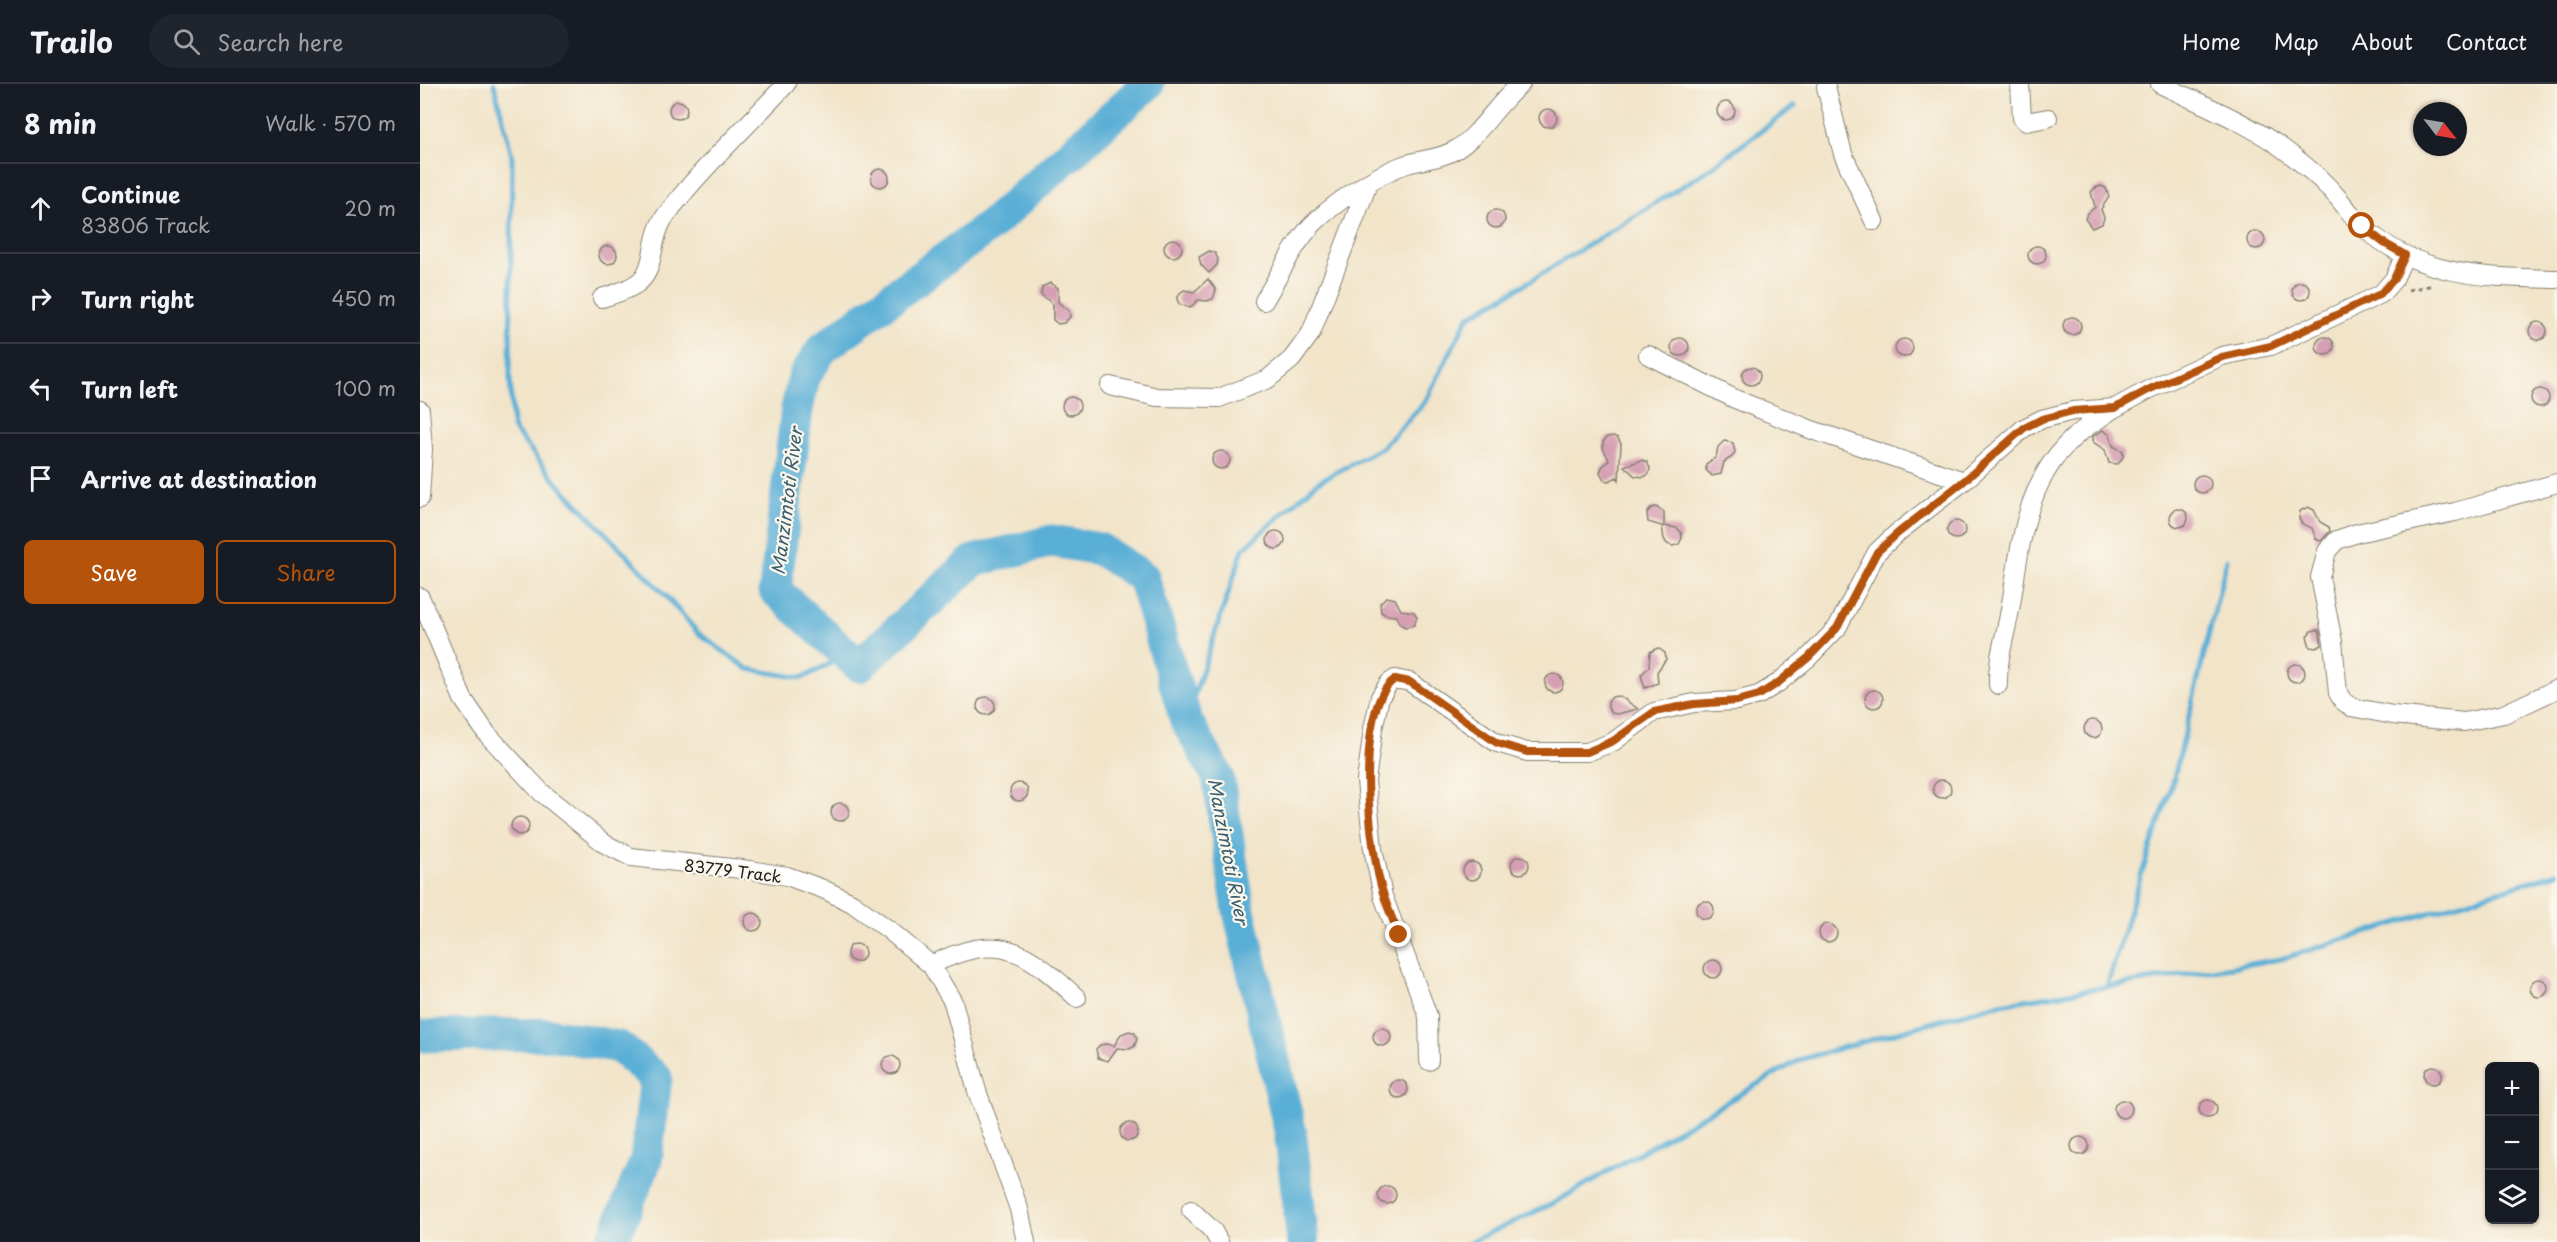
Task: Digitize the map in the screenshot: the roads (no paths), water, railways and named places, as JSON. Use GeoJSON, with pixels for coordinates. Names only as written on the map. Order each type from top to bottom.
{"type":"FeatureCollection","features":[{"type":"Feature","properties":{"kind":"street"},"geometry":{"type":"LineString","coordinates":[[602,298],[631,287],[641,280],[651,261],[656,233],[663,219],[691,185],[786,84]]}},
{"type":"Feature","properties":{"kind":"street"},"geometry":{"type":"LineString","coordinates":[[1264,301],[1312,225],[1368,184],[1402,166],[1448,155],[1460,147],[1501,90],[1521,84]]}},
{"type":"Feature","properties":{"kind":"street"},"geometry":{"type":"LineString","coordinates":[[2020,84],[2022,118],[2026,122],[2048,118]]}},
{"type":"Feature","properties":{"kind":"street"},"geometry":{"type":"LineString","coordinates":[[2160,84],[2276,144],[2329,187],[2362,226],[2405,255],[2453,272],[2486,278],[2552,279],[2557,263]]}},
{"type":"Feature","properties":{"kind":"street"},"geometry":{"type":"LineString","coordinates":[[1827,85],[1843,154],[1874,221]]}},
{"type":"Feature","properties":{"kind":"street"},"geometry":{"type":"LineString","coordinates":[[1110,386],[1157,397],[1219,398],[1268,379],[1292,359],[1311,333],[1368,184]]}},
{"type":"Feature","properties":{"kind":"street"},"geometry":{"type":"LineString","coordinates":[[1998,685],[1997,669],[2011,605],[2015,568],[2030,502],[2040,479],[2059,453],[2078,434],[2115,408],[2150,389],[2222,357],[2271,346],[2380,294],[2394,279],[2405,255]]}},
{"type":"Feature","properties":{"kind":"street"},"geometry":{"type":"LineString","coordinates":[[1648,355],[1746,404],[1873,452],[1964,481]]}},
{"type":"Feature","properties":{"kind":"street"},"geometry":{"type":"LineString","coordinates":[[1429,1061],[1428,1016],[1383,896],[1372,838],[1366,781],[1380,697],[1389,683],[1395,679],[1410,682],[1497,743],[1527,752],[1587,752],[1613,741],[1654,712],[1686,705],[1737,701],[1759,695],[1786,676],[1837,628],[1877,552],[1964,481],[2024,428],[2042,419],[2073,411],[2115,408]]}},
{"type":"Feature","properties":{"kind":"street"},"geometry":{"type":"LineString","coordinates":[[420,410],[423,448],[420,498]]}},
{"type":"Feature","properties":{"kind":"street"},"geometry":{"type":"LineString","coordinates":[[2557,483],[2455,512],[2357,533],[2337,540],[2327,551],[2320,577],[2333,642],[2338,693],[2351,707],[2392,715],[2464,722],[2504,714],[2557,689]]}},
{"type":"Feature","properties":{"kind":"street","name":"83779 Track"},"geometry":{"type":"LineString","coordinates":[[420,597],[425,621],[463,699],[487,734],[541,792],[605,844],[631,857],[750,870],[786,876],[823,889],[861,910],[931,965],[953,1002],[977,1091],[1019,1209],[1026,1242]]}},
{"type":"Feature","properties":{"kind":"street"},"geometry":{"type":"LineString","coordinates":[[931,965],[966,950],[984,946],[1005,949],[1024,955],[1040,965],[1077,998]]}},
{"type":"Feature","properties":{"kind":"street"},"geometry":{"type":"LineString","coordinates":[[1191,1210],[1213,1231],[1219,1242]]}},
{"type":"Feature","properties":{"kind":"waterway"},"geometry":{"type":"LineString","coordinates":[[494,84],[512,156],[510,377],[513,428],[558,484],[665,595],[698,633],[748,669],[802,678],[847,655]]}},
{"type":"Feature","properties":{"kind":"waterway","name":"Manzimtoti River"},"geometry":{"type":"LineString","coordinates":[[1148,84],[991,225],[822,349],[804,377],[797,409],[775,590],[859,666],[973,561],[1052,541],[1099,549],[1143,577],[1186,720],[1218,777],[1239,911],[1290,1130],[1303,1242]]}},
{"type":"Feature","properties":{"kind":"waterway"},"geometry":{"type":"LineString","coordinates":[[1186,720],[1243,549],[1318,482],[1383,447],[1425,402],[1468,317],[1705,172],[1795,106]]}},
{"type":"Feature","properties":{"kind":"waterway"},"geometry":{"type":"LineString","coordinates":[[2107,987],[2174,778],[2227,559]]}},
{"type":"Feature","properties":{"kind":"waterway"},"geometry":{"type":"LineString","coordinates":[[1470,1242],[1552,1204],[1799,1060],[1994,1005],[2281,959],[2557,873]]}},
{"type":"Feature","properties":{"kind":"waterway","name":"Manzimtoti River"},"geometry":{"type":"LineString","coordinates":[[420,1036],[550,1034],[619,1047],[656,1078],[646,1160],[612,1242]]}}]}
